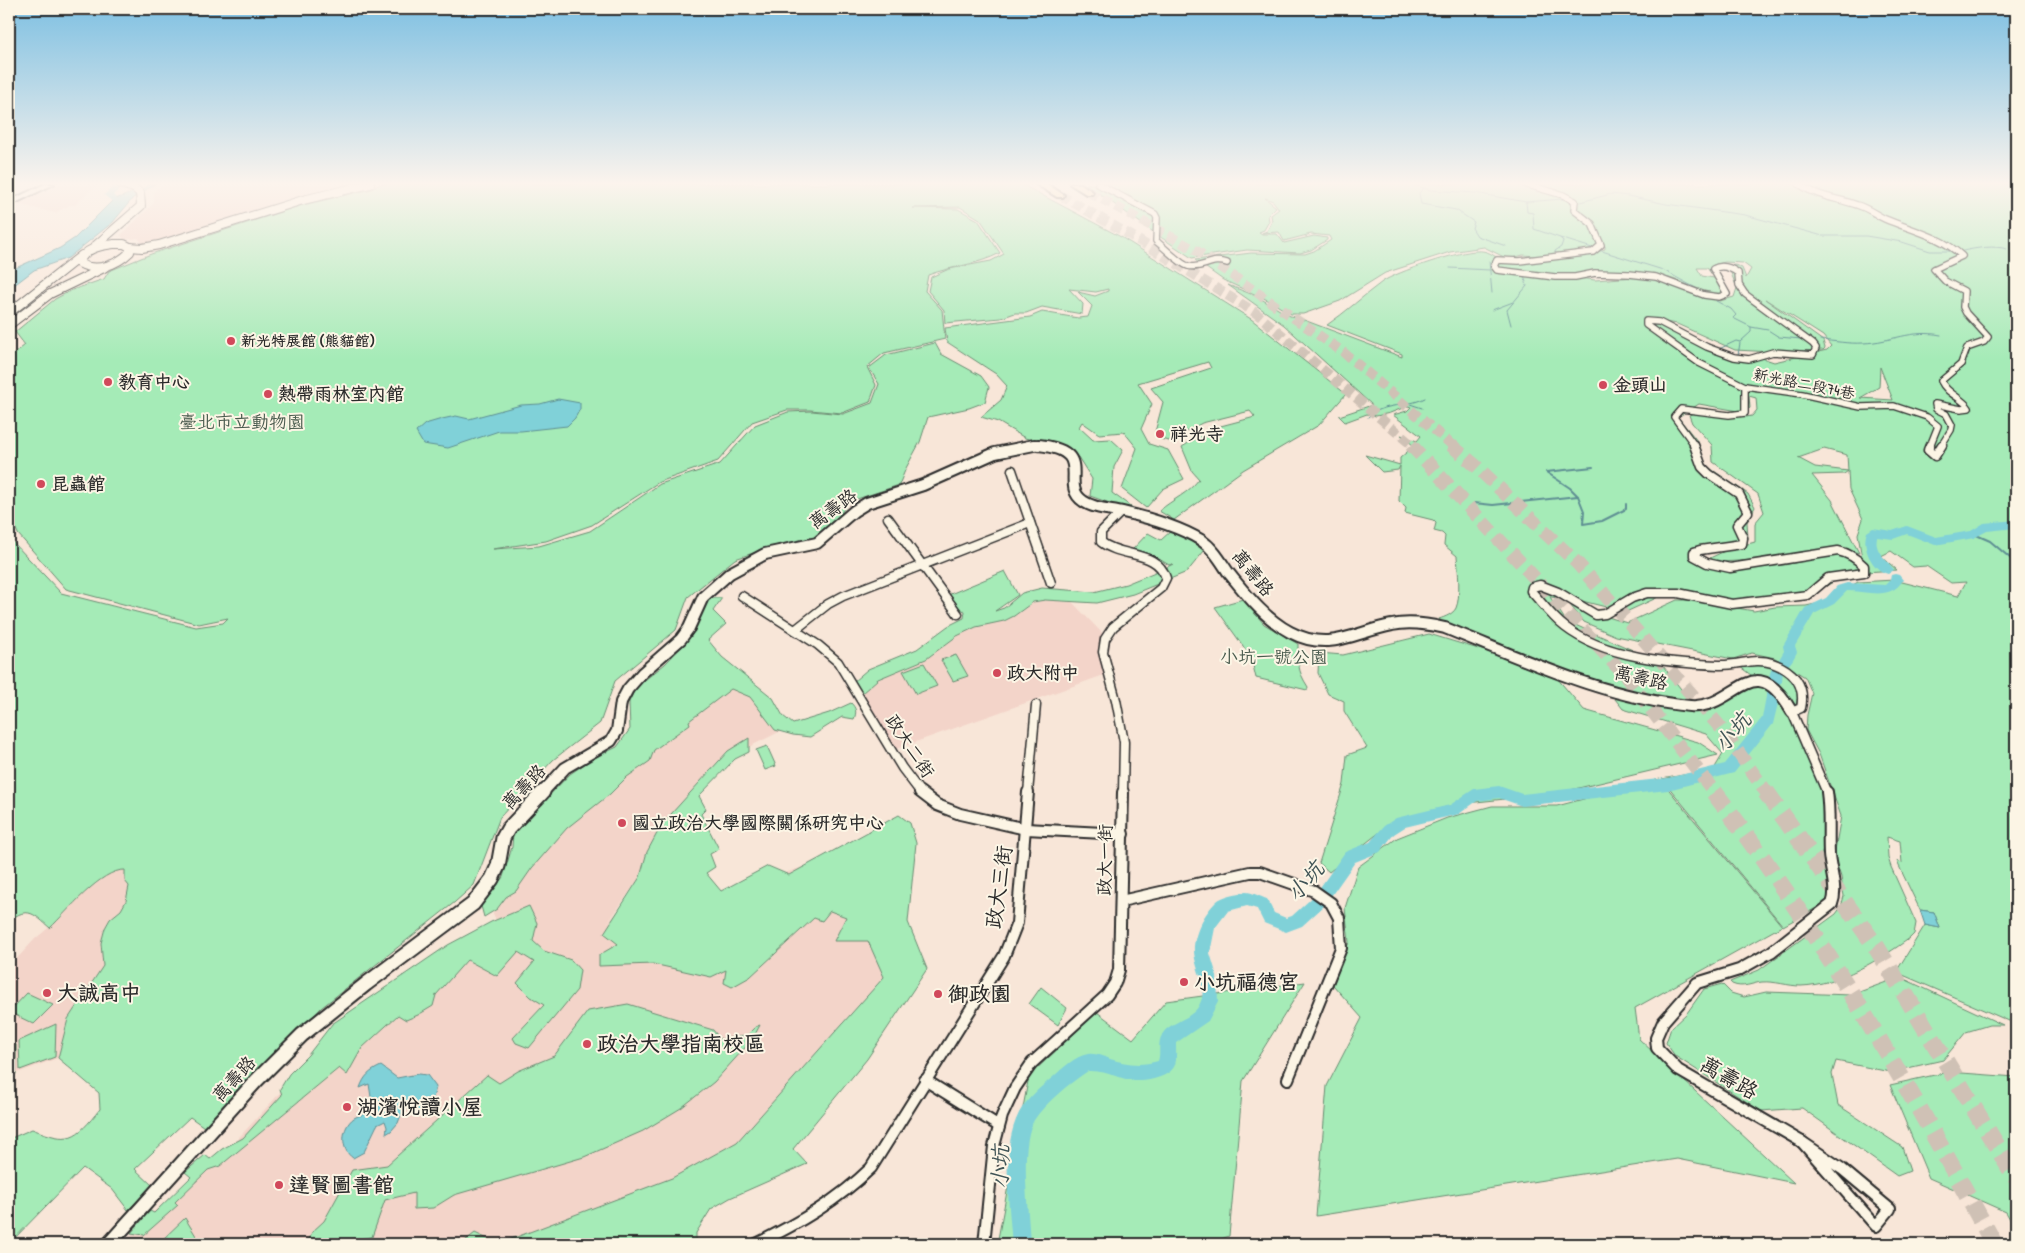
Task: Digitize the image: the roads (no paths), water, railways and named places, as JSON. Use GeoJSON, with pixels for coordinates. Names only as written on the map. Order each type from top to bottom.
{"type":"FeatureCollection","features":[{"type":"Feature","properties":{"kind":"street"},"geometry":{"type":"LineString","coordinates":[[9,313],[99,242]]}},
{"type":"Feature","properties":{"kind":"street"},"geometry":{"type":"LineString","coordinates":[[167,242],[150,247],[130,247],[120,244],[102,246],[84,254],[79,260],[84,266],[98,267],[174,242]]}},
{"type":"Feature","properties":{"kind":"street"},"geometry":{"type":"LineString","coordinates":[[1158,242],[1169,250],[1181,264],[1190,267],[1219,260],[1227,263]]}},
{"type":"Feature","properties":{"kind":"street","name":"新光路二段74巷"},"geometry":{"type":"LineString","coordinates":[[1600,242],[1601,245],[1597,249],[1519,261],[1496,260],[1494,266],[1501,271],[1555,277],[1602,273],[1656,277],[1704,296],[1719,297],[1727,294],[1714,267],[1732,268],[1738,273],[1739,285],[1745,294],[1813,344],[1816,348],[1813,355],[1773,352],[1749,359],[1734,357],[1707,347],[1659,322],[1650,320],[1646,322],[1646,325],[1699,363],[1745,386],[1802,394],[1861,408],[1894,406],[1934,421],[1938,426],[1928,450],[1935,456],[1954,426],[1948,416],[1936,409],[1935,404],[1949,404],[1963,410],[1969,408],[1967,404],[1949,392],[1941,381],[1961,364],[1967,348],[1984,342],[1988,336],[1964,311],[1962,304],[1964,291],[1944,281],[1934,268],[1957,260],[1962,256],[1945,242]]}},
{"type":"Feature","properties":{"kind":"street"},"geometry":{"type":"LineString","coordinates":[[9,325],[50,294],[92,275],[128,255],[130,247]]}},
{"type":"Feature","properties":{"kind":"street","name":"萬壽路"},"geometry":{"type":"LineString","coordinates":[[1745,386],[1745,413],[1739,415],[1719,415],[1692,408],[1681,409],[1674,417],[1678,425],[1693,441],[1696,457],[1702,467],[1742,495],[1748,512],[1737,525],[1743,538],[1742,544],[1724,548],[1705,548],[1694,552],[1694,556],[1700,561],[1713,566],[1730,568],[1838,551],[1851,553],[1857,558],[1864,566],[1864,573],[1828,578],[1808,595],[1732,604],[1678,593],[1647,593],[1632,598],[1606,614],[1596,616],[1548,588],[1535,585],[1531,591],[1567,629],[1623,652],[1653,660],[1696,664],[1737,666],[1753,659],[1776,664],[1798,679],[1803,690],[1804,701],[1801,708],[1792,712]]}},
{"type":"Feature","properties":{"kind":"street","name":"萬壽路"},"geometry":{"type":"LineString","coordinates":[[109,1244],[256,1081],[302,1035],[351,995],[473,904],[492,879],[498,866],[503,838],[508,829],[565,768],[572,762],[600,748],[615,736],[618,730],[621,701],[630,686],[642,672],[680,640],[687,631],[701,600],[731,574],[761,555],[818,542],[852,512],[866,504],[936,480],[1015,446],[1039,445],[1065,452],[1073,460],[1074,488],[1080,499],[1090,504],[1157,522],[1205,543],[1269,618],[1286,630],[1305,638],[1336,643],[1389,625],[1427,623],[1445,628],[1586,682],[1636,697],[1667,703],[1694,706],[1709,702],[1748,682],[1759,680],[1778,690],[1787,701],[1827,792],[1830,814],[1829,854],[1835,897],[1832,904],[1771,952],[1739,970],[1697,983],[1663,1022],[1656,1038],[1657,1048],[1678,1070],[1802,1142],[1842,1169],[1890,1209],[1876,1226],[1802,1142]]}},
{"type":"Feature","properties":{"kind":"street"},"geometry":{"type":"LineString","coordinates":[[1012,470],[1051,583]]}},
{"type":"Feature","properties":{"kind":"street","name":"政大一街"},"geometry":{"type":"LineString","coordinates":[[984,1244],[990,1174],[999,1126],[1006,1105],[1021,1075],[1032,1063],[1099,1004],[1115,983],[1120,960],[1124,742],[1116,700],[1103,656],[1103,646],[1107,634],[1113,627],[1166,581],[1163,568],[1154,561],[1111,550],[1101,542],[1099,535],[1101,532],[1121,512]]}},
{"type":"Feature","properties":{"kind":"street"},"geometry":{"type":"LineString","coordinates":[[888,518],[958,614]]}},
{"type":"Feature","properties":{"kind":"street"},"geometry":{"type":"LineString","coordinates":[[795,630],[834,600],[1030,523]]}},
{"type":"Feature","properties":{"kind":"street","name":"政大二街"},"geometry":{"type":"LineString","coordinates":[[742,596],[818,645],[838,662],[902,768],[927,797],[937,805],[960,814],[1026,830],[1123,834]]}},
{"type":"Feature","properties":{"kind":"street","name":"政大三街"},"geometry":{"type":"LineString","coordinates":[[756,1244],[826,1208],[849,1190],[871,1168],[1004,956],[1017,923],[1036,705]]}},
{"type":"Feature","properties":{"kind":"street"},"geometry":{"type":"LineString","coordinates":[[1121,901],[1250,872],[1260,872],[1314,891],[1328,900],[1339,918],[1341,948],[1288,1079]]}},
{"type":"Feature","properties":{"kind":"street"},"geometry":{"type":"LineString","coordinates":[[925,1080],[999,1126]]}},
{"type":"Feature","properties":{"kind":"water"},"geometry":{"type":"Polygon","coordinates":[[[68,242],[87,242],[68,258],[34,270],[9,289],[9,271],[68,242]]]}},
{"type":"Feature","properties":{"kind":"water"},"geometry":{"type":"Polygon","coordinates":[[[558,399],[580,403],[580,409],[575,418],[567,426],[521,431],[499,431],[448,448],[423,444],[416,432],[425,424],[442,419],[456,416],[469,419],[521,405],[540,404],[558,399]]]}},
{"type":"Feature","properties":{"kind":"water"},"geometry":{"type":"Polygon","coordinates":[[[1920,910],[1934,912],[1940,928],[1925,925],[1920,910]]]}},
{"type":"Feature","properties":{"kind":"water"},"geometry":{"type":"Polygon","coordinates":[[[381,1066],[397,1078],[418,1074],[427,1075],[436,1087],[435,1092],[423,1111],[414,1114],[412,1108],[407,1108],[401,1115],[398,1123],[386,1134],[387,1127],[385,1121],[377,1125],[364,1152],[353,1158],[346,1150],[344,1144],[345,1133],[354,1118],[373,1110],[369,1084],[360,1088],[368,1074],[381,1066]]]}},
{"type":"Feature","properties":{"kind":"waterway"},"geometry":{"type":"LineString","coordinates":[[1496,242],[1506,246]]}},
{"type":"Feature","properties":{"kind":"waterway"},"geometry":{"type":"LineString","coordinates":[[1556,254],[1555,251],[1561,247],[1563,242]]}},
{"type":"Feature","properties":{"kind":"waterway"},"geometry":{"type":"LineString","coordinates":[[1574,242],[1663,270],[1703,292]]}},
{"type":"Feature","properties":{"kind":"waterway"},"geometry":{"type":"LineString","coordinates":[[1903,242],[1930,251],[1954,251]]}},
{"type":"Feature","properties":{"kind":"waterway"},"geometry":{"type":"LineString","coordinates":[[1963,251],[1991,247],[2007,249]]}},
{"type":"Feature","properties":{"kind":"waterway"},"geometry":{"type":"LineString","coordinates":[[1489,261],[1490,270]]}},
{"type":"Feature","properties":{"kind":"waterway"},"geometry":{"type":"LineString","coordinates":[[1450,268],[1490,270]]}},
{"type":"Feature","properties":{"kind":"waterway"},"geometry":{"type":"LineString","coordinates":[[1490,270],[1492,293]]}},
{"type":"Feature","properties":{"kind":"waterway"},"geometry":{"type":"LineString","coordinates":[[1511,325],[1507,310],[1527,286],[1524,275]]}},
{"type":"Feature","properties":{"kind":"waterway"},"geometry":{"type":"LineString","coordinates":[[1716,301],[1731,309],[1736,315],[1733,318],[1751,327]]}},
{"type":"Feature","properties":{"kind":"waterway"},"geometry":{"type":"LineString","coordinates":[[1492,310],[1513,302]]}},
{"type":"Feature","properties":{"kind":"waterway"},"geometry":{"type":"LineString","coordinates":[[1719,349],[1736,341],[1740,342],[1751,332],[1751,327]]}},
{"type":"Feature","properties":{"kind":"waterway"},"geometry":{"type":"LineString","coordinates":[[1751,327],[1768,330],[1779,337],[1801,339]]}},
{"type":"Feature","properties":{"kind":"waterway"},"geometry":{"type":"LineString","coordinates":[[1820,340],[1863,343],[1910,335],[1941,335]]}},
{"type":"Feature","properties":{"kind":"waterway"},"geometry":{"type":"LineString","coordinates":[[1738,355],[1740,343]]}},
{"type":"Feature","properties":{"kind":"waterway"},"geometry":{"type":"LineString","coordinates":[[1368,417],[1381,409],[1425,398]]}},
{"type":"Feature","properties":{"kind":"waterway"},"geometry":{"type":"LineString","coordinates":[[1410,404],[1422,408]]}},
{"type":"Feature","properties":{"kind":"waterway"},"geometry":{"type":"LineString","coordinates":[[1578,496],[1570,488],[1546,472],[1593,467]]}},
{"type":"Feature","properties":{"kind":"waterway"},"geometry":{"type":"LineString","coordinates":[[1474,503],[1493,505],[1578,496]]}},
{"type":"Feature","properties":{"kind":"waterway"},"geometry":{"type":"LineString","coordinates":[[1578,496],[1584,511],[1583,524],[1602,521],[1626,509],[1626,504]]}},
{"type":"Feature","properties":{"kind":"waterway","name":"小坑"},"geometry":{"type":"LineString","coordinates":[[1888,570],[1876,557],[1871,548],[1870,543],[1873,532],[1893,535],[1907,530],[1935,541],[1974,534],[1984,527],[2016,524]]}},
{"type":"Feature","properties":{"kind":"waterway"},"geometry":{"type":"LineString","coordinates":[[1974,534],[1990,541],[2016,563]]}},
{"type":"Feature","properties":{"kind":"waterway","name":"小坑"},"geometry":{"type":"LineString","coordinates":[[1783,663],[1791,652],[1789,646],[1809,611],[1830,601],[1844,588],[1854,587],[1882,590],[1893,585],[1897,580],[1895,578]]}},
{"type":"Feature","properties":{"kind":"waterway","name":"小坑"},"geometry":{"type":"LineString","coordinates":[[1775,682],[1778,670]]}},
{"type":"Feature","properties":{"kind":"waterway","name":"小坑"},"geometry":{"type":"LineString","coordinates":[[1021,1244],[1018,1161],[1019,1145],[1026,1118],[1036,1104],[1053,1088],[1085,1063],[1097,1063],[1136,1073],[1150,1072],[1164,1067],[1168,1062],[1168,1040],[1174,1033],[1190,1025],[1202,1015],[1210,1002],[1209,976],[1202,953],[1204,937],[1209,924],[1223,905],[1247,899],[1262,904],[1269,918],[1286,925],[1297,921],[1319,901],[1350,857],[1375,847],[1389,830],[1401,822],[1454,810],[1474,795],[1499,792],[1522,800],[1668,784],[1729,769],[1768,720],[1774,691]]}},
{"type":"Feature","properties":{"kind":"tunnel"},"geometry":{"type":"LineString","coordinates":[[1142,242],[1256,313],[1413,446]]}},
{"type":"Feature","properties":{"kind":"tunnel"},"geometry":{"type":"LineString","coordinates":[[1181,242],[1197,251],[1343,352],[1453,446]]}},
{"type":"Feature","properties":{"kind":"tunnel"},"geometry":{"type":"LineString","coordinates":[[1411,445],[1624,674],[1715,793]]}},
{"type":"Feature","properties":{"kind":"tunnel"},"geometry":{"type":"LineString","coordinates":[[1451,445],[1476,466],[1578,564],[1721,728],[1767,793]]}},
{"type":"Feature","properties":{"kind":"tunnel"},"geometry":{"type":"LineString","coordinates":[[1714,792],[1791,900],[1863,1012],[1994,1244]]}},
{"type":"Feature","properties":{"kind":"tunnel"},"geometry":{"type":"LineString","coordinates":[[1766,792],[1877,948],[2016,1178]]}},
{"type":"Feature","properties":{"kind":"place","name":"新光特展館 (熊貓館)"},"geometry":{"type":"Point","coordinates":[231,341]}},
{"type":"Feature","properties":{"kind":"place","name":"教育中心"},"geometry":{"type":"Point","coordinates":[108,382]}},
{"type":"Feature","properties":{"kind":"place","name":"金頭山"},"geometry":{"type":"Point","coordinates":[1603,385]}},
{"type":"Feature","properties":{"kind":"place","name":"熱帶雨林室內館"},"geometry":{"type":"Point","coordinates":[268,394]}},
{"type":"Feature","properties":{"kind":"place","name":"祥光寺"},"geometry":{"type":"Point","coordinates":[1160,434]}},
{"type":"Feature","properties":{"kind":"place","name":"昆蟲館"},"geometry":{"type":"Point","coordinates":[41,484]}},
{"type":"Feature","properties":{"kind":"place","name":"政大附中"},"geometry":{"type":"Point","coordinates":[997,673]}},
{"type":"Feature","properties":{"kind":"place","name":"國立政治大學國際關係研究中心"},"geometry":{"type":"Point","coordinates":[622,823]}},
{"type":"Feature","properties":{"kind":"place","name":"小坑福德宮"},"geometry":{"type":"Point","coordinates":[1184,982]}},
{"type":"Feature","properties":{"kind":"place","name":"大誠高中"},"geometry":{"type":"Point","coordinates":[47,993]}},
{"type":"Feature","properties":{"kind":"place","name":"御政園"},"geometry":{"type":"Point","coordinates":[938,994]}},
{"type":"Feature","properties":{"kind":"place","name":"政治大學指南校區"},"geometry":{"type":"Point","coordinates":[587,1044]}},
{"type":"Feature","properties":{"kind":"place","name":"湖濱悅讀小屋"},"geometry":{"type":"Point","coordinates":[347,1107]}},
{"type":"Feature","properties":{"kind":"place","name":"達賢圖書館"},"geometry":{"type":"Point","coordinates":[279,1185]}},
{"type":"Feature","properties":{"kind":"park label","name":"臺北市立動物園"},"geometry":{"type":"Point","coordinates":[242,422]}},
{"type":"Feature","properties":{"kind":"park label","name":"小坑一號公園"},"geometry":{"type":"Point","coordinates":[1274,657]}}]}
